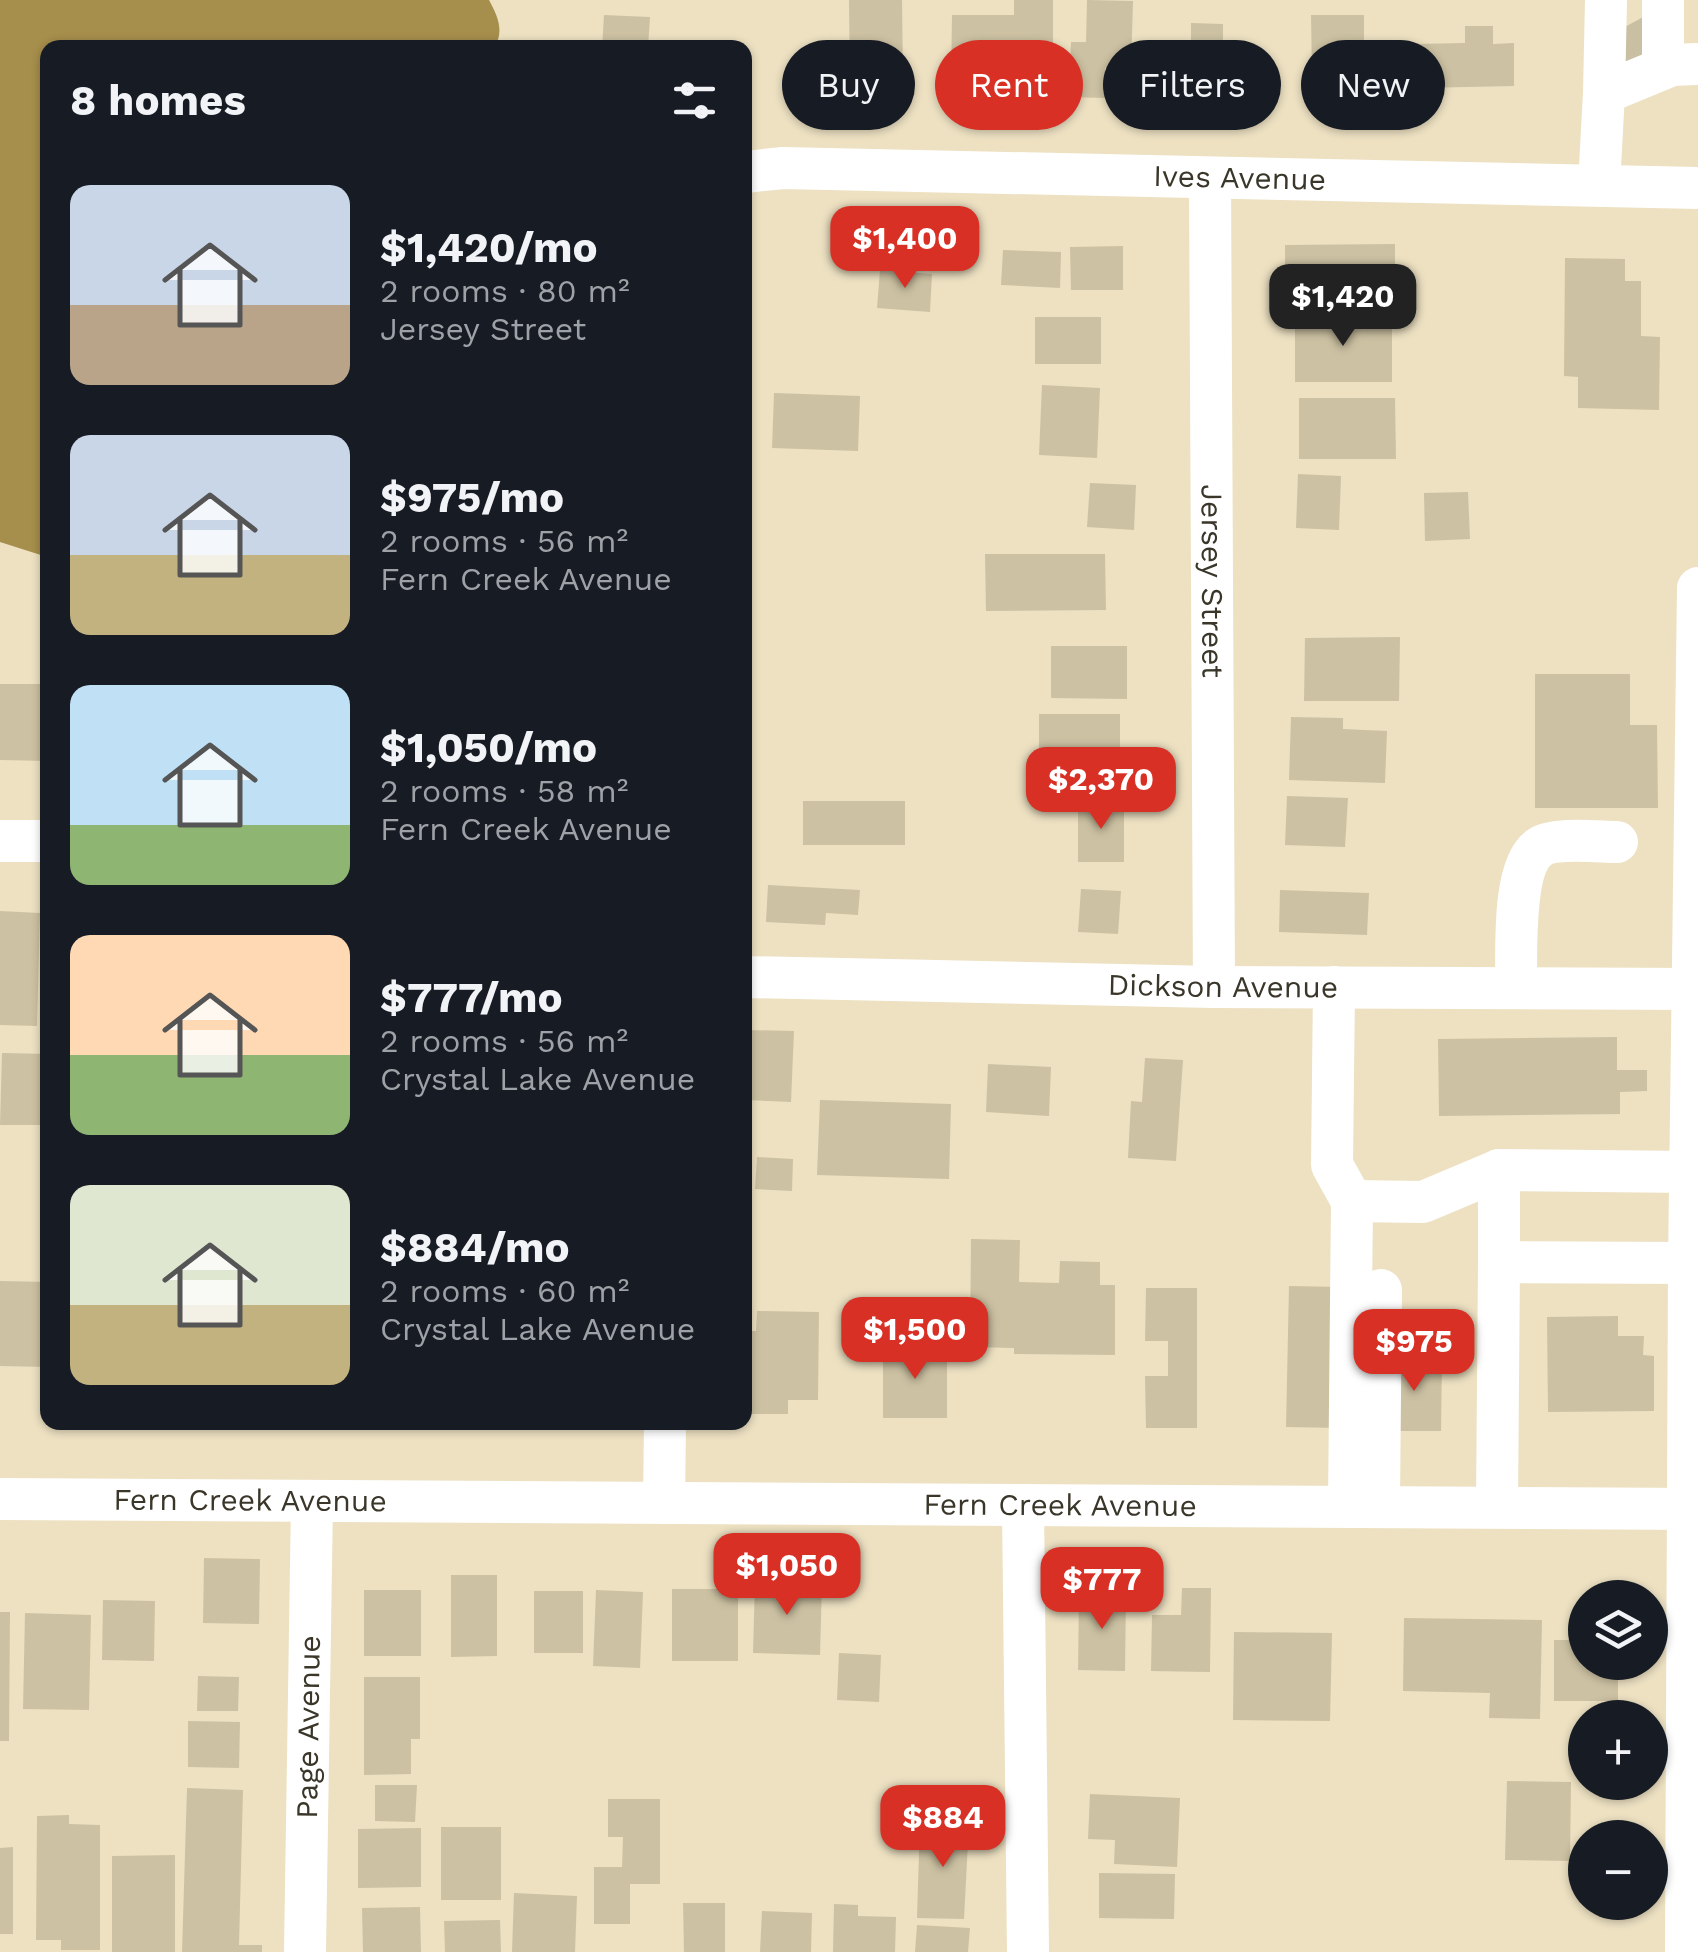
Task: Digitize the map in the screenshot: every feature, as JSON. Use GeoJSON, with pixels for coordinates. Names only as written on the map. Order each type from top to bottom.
{"type":"FeatureCollection","features":[{"type":"Feature","properties":{"kind":"street"},"geometry":{"type":"LineString","coordinates":[[1599,185],[1640,36]]}},
{"type":"Feature","properties":{"kind":"street","name":"Ives Avenue"},"geometry":{"type":"LineString","coordinates":[[764,170],[1698,188]]}},
{"type":"Feature","properties":{"kind":"street","name":"Jersey Street"},"geometry":{"type":"LineString","coordinates":[[1210,178],[1214,986]]}},
{"type":"Feature","properties":{"kind":"street"},"geometry":{"type":"LineString","coordinates":[[1686,1952],[1693,1509],[1689,1263],[1696,989],[1698,588]]}},
{"type":"Feature","properties":{"kind":"street"},"geometry":{"type":"LineString","coordinates":[[0,841],[40,841]]}},
{"type":"Feature","properties":{"kind":"street"},"geometry":{"type":"LineString","coordinates":[[1516,988],[1520,888],[1530,857],[1539,847],[1552,842],[1617,842]]}},
{"type":"Feature","properties":{"kind":"street","name":"Dickson Avenue"},"geometry":{"type":"LineString","coordinates":[[752,978],[1696,989]]}},
{"type":"Feature","properties":{"kind":"street"},"geometry":{"type":"LineString","coordinates":[[1334,987],[1332,1166],[1352,1202],[1364,1506]]}},
{"type":"Feature","properties":{"kind":"street"},"geometry":{"type":"LineString","coordinates":[[1352,1202],[1423,1202],[1499,1170],[1690,1172]]}},
{"type":"Feature","properties":{"kind":"street"},"geometry":{"type":"LineString","coordinates":[[1497,1506],[1499,1170]]}},
{"type":"Feature","properties":{"kind":"street"},"geometry":{"type":"LineString","coordinates":[[1498,1262],[1689,1263]]}},
{"type":"Feature","properties":{"kind":"street"},"geometry":{"type":"LineString","coordinates":[[1364,1506],[1381,1290]]}},
{"type":"Feature","properties":{"kind":"street"},"geometry":{"type":"LineString","coordinates":[[664,1503],[665,1430]]}},
{"type":"Feature","properties":{"kind":"street","name":"Fern Creek Avenue"},"geometry":{"type":"LineString","coordinates":[[0,1499],[1693,1509]]}},
{"type":"Feature","properties":{"kind":"street","name":"Page Avenue"},"geometry":{"type":"LineString","coordinates":[[305,1952],[312,1501]]}},
{"type":"Feature","properties":{"kind":"street"},"geometry":{"type":"LineString","coordinates":[[1023,1505],[1028,1952]]}},
{"type":"Feature","properties":{"kind":"shaded area"},"geometry":{"type":"Polygon","coordinates":[[[0,0],[489,0],[497,18],[498,40],[40,40],[40,555],[0,542],[0,0]]]}},
{"type":"Feature","properties":{"kind":"building"},"geometry":{"type":"Polygon","coordinates":[[[849,0],[902,0],[902,40],[849,40],[849,0]]]}},
{"type":"Feature","properties":{"kind":"building"},"geometry":{"type":"Polygon","coordinates":[[[1014,0],[1053,0],[1053,40],[952,40],[952,15],[1014,15],[1014,0]]]}},
{"type":"Feature","properties":{"kind":"building"},"geometry":{"type":"Polygon","coordinates":[[[1087,0],[1133,1],[1132,40],[1103,40],[1103,98],[1083,97],[1087,0]]]}},
{"type":"Feature","properties":{"kind":"building"},"geometry":{"type":"Polygon","coordinates":[[[604,15],[650,17],[649,40],[602,40],[604,15]]]}},
{"type":"Feature","properties":{"kind":"building"},"geometry":{"type":"Polygon","coordinates":[[[1311,15],[1364,15],[1364,40],[1311,40],[1311,15]]]}},
{"type":"Feature","properties":{"kind":"building"},"geometry":{"type":"Polygon","coordinates":[[[1191,23],[1223,24],[1223,40],[1191,40],[1191,23]]]}},
{"type":"Feature","properties":{"kind":"building"},"geometry":{"type":"Polygon","coordinates":[[[1465,26],[1493,26],[1493,44],[1514,43],[1514,86],[1445,87],[1445,43],[1465,43],[1465,26]]]}},
{"type":"Feature","properties":{"kind":"building"},"geometry":{"type":"Polygon","coordinates":[[[1395,244],[1395,274],[1358,275],[1358,289],[1285,289],[1285,245],[1395,244]]]}},
{"type":"Feature","properties":{"kind":"building"},"geometry":{"type":"Polygon","coordinates":[[[1123,246],[1123,290],[1071,290],[1070,247],[1123,246]]]}},
{"type":"Feature","properties":{"kind":"building"},"geometry":{"type":"Polygon","coordinates":[[[1003,250],[1061,252],[1060,288],[1001,285],[1003,250]]]}},
{"type":"Feature","properties":{"kind":"building"},"geometry":{"type":"Polygon","coordinates":[[[1565,258],[1625,259],[1625,281],[1641,281],[1641,336],[1660,337],[1659,410],[1578,408],[1578,377],[1564,376],[1565,258]]]}},
{"type":"Feature","properties":{"kind":"building"},"geometry":{"type":"Polygon","coordinates":[[[880,270],[932,274],[930,312],[877,308],[880,270]]]}},
{"type":"Feature","properties":{"kind":"building"},"geometry":{"type":"Polygon","coordinates":[[[1295,316],[1392,317],[1392,382],[1295,382],[1295,316]]]}},
{"type":"Feature","properties":{"kind":"building"},"geometry":{"type":"Polygon","coordinates":[[[1035,317],[1101,317],[1101,364],[1035,364],[1035,317]]]}},
{"type":"Feature","properties":{"kind":"building"},"geometry":{"type":"Polygon","coordinates":[[[1042,385],[1100,388],[1097,458],[1039,455],[1042,385]]]}},
{"type":"Feature","properties":{"kind":"building"},"geometry":{"type":"Polygon","coordinates":[[[774,393],[860,396],[858,451],[772,448],[774,393]]]}},
{"type":"Feature","properties":{"kind":"building"},"geometry":{"type":"Polygon","coordinates":[[[1299,398],[1395,398],[1396,459],[1299,459],[1299,398]]]}},
{"type":"Feature","properties":{"kind":"building"},"geometry":{"type":"Polygon","coordinates":[[[1298,474],[1341,476],[1339,530],[1296,528],[1298,474]]]}},
{"type":"Feature","properties":{"kind":"building"},"geometry":{"type":"Polygon","coordinates":[[[1090,483],[1136,485],[1134,530],[1087,527],[1090,483]]]}},
{"type":"Feature","properties":{"kind":"building"},"geometry":{"type":"Polygon","coordinates":[[[1468,492],[1470,539],[1425,541],[1424,493],[1468,492]]]}},
{"type":"Feature","properties":{"kind":"building"},"geometry":{"type":"Polygon","coordinates":[[[985,554],[1105,554],[1106,610],[986,611],[985,554]]]}},
{"type":"Feature","properties":{"kind":"building"},"geometry":{"type":"Polygon","coordinates":[[[1400,637],[1399,701],[1304,701],[1305,638],[1400,637]]]}},
{"type":"Feature","properties":{"kind":"building"},"geometry":{"type":"Polygon","coordinates":[[[1051,646],[1127,646],[1127,699],[1051,698],[1051,646]]]}},
{"type":"Feature","properties":{"kind":"building"},"geometry":{"type":"Polygon","coordinates":[[[1535,674],[1630,674],[1630,725],[1657,725],[1658,808],[1535,808],[1535,674]]]}},
{"type":"Feature","properties":{"kind":"building"},"geometry":{"type":"Polygon","coordinates":[[[0,684],[40,684],[40,761],[0,760],[0,684]]]}},
{"type":"Feature","properties":{"kind":"building"},"geometry":{"type":"Polygon","coordinates":[[[1039,714],[1120,714],[1120,764],[1039,764],[1039,714]]]}},
{"type":"Feature","properties":{"kind":"building"},"geometry":{"type":"Polygon","coordinates":[[[1291,717],[1343,718],[1343,729],[1387,731],[1385,783],[1289,780],[1291,717]]]}},
{"type":"Feature","properties":{"kind":"building"},"geometry":{"type":"Polygon","coordinates":[[[1287,796],[1348,798],[1345,847],[1285,845],[1287,796]]]}},
{"type":"Feature","properties":{"kind":"building"},"geometry":{"type":"Polygon","coordinates":[[[803,801],[905,801],[905,845],[803,845],[803,801]]]}},
{"type":"Feature","properties":{"kind":"building"},"geometry":{"type":"Polygon","coordinates":[[[1078,801],[1124,801],[1124,862],[1078,862],[1078,801]]]}},
{"type":"Feature","properties":{"kind":"building"},"geometry":{"type":"Polygon","coordinates":[[[768,885],[860,890],[858,915],[826,913],[825,925],[766,922],[768,885]]]}},
{"type":"Feature","properties":{"kind":"building"},"geometry":{"type":"Polygon","coordinates":[[[1081,889],[1121,891],[1118,934],[1078,932],[1081,889]]]}},
{"type":"Feature","properties":{"kind":"building"},"geometry":{"type":"Polygon","coordinates":[[[1280,890],[1369,893],[1367,935],[1279,932],[1280,890]]]}},
{"type":"Feature","properties":{"kind":"building"},"geometry":{"type":"Polygon","coordinates":[[[0,911],[40,913],[37,1026],[0,1025],[0,911]]]}},
{"type":"Feature","properties":{"kind":"building"},"geometry":{"type":"Polygon","coordinates":[[[752,1030],[794,1031],[791,1102],[752,1100],[752,1030]]]}},
{"type":"Feature","properties":{"kind":"building"},"geometry":{"type":"Polygon","coordinates":[[[1617,1037],[1617,1070],[1647,1070],[1647,1091],[1620,1092],[1620,1114],[1439,1116],[1438,1039],[1617,1037]]]}},
{"type":"Feature","properties":{"kind":"building"},"geometry":{"type":"Polygon","coordinates":[[[2,1053],[40,1054],[40,1125],[0,1125],[2,1053]]]}},
{"type":"Feature","properties":{"kind":"building"},"geometry":{"type":"Polygon","coordinates":[[[1145,1058],[1183,1060],[1176,1161],[1128,1158],[1131,1101],[1142,1102],[1145,1058]]]}},
{"type":"Feature","properties":{"kind":"building"},"geometry":{"type":"Polygon","coordinates":[[[988,1064],[1051,1067],[1049,1116],[986,1112],[988,1064]]]}},
{"type":"Feature","properties":{"kind":"building"},"geometry":{"type":"Polygon","coordinates":[[[820,1100],[951,1104],[949,1179],[817,1175],[820,1100]]]}},
{"type":"Feature","properties":{"kind":"building"},"geometry":{"type":"Polygon","coordinates":[[[757,1157],[793,1159],[792,1191],[755,1189],[757,1157]]]}},
{"type":"Feature","properties":{"kind":"building"},"geometry":{"type":"Polygon","coordinates":[[[971,1239],[1020,1240],[1019,1282],[1059,1283],[1060,1261],[1100,1262],[1100,1285],[1115,1285],[1115,1355],[1014,1354],[1014,1348],[970,1347],[971,1239]]]}},
{"type":"Feature","properties":{"kind":"building"},"geometry":{"type":"Polygon","coordinates":[[[0,1281],[40,1282],[40,1367],[0,1366],[0,1281]]]}},
{"type":"Feature","properties":{"kind":"building"},"geometry":{"type":"Polygon","coordinates":[[[1289,1286],[1342,1287],[1340,1428],[1286,1427],[1289,1286]]]}},
{"type":"Feature","properties":{"kind":"building"},"geometry":{"type":"Polygon","coordinates":[[[1146,1288],[1197,1288],[1197,1428],[1146,1428],[1145,1376],[1168,1376],[1168,1341],[1145,1341],[1146,1288]]]}},
{"type":"Feature","properties":{"kind":"building"},"geometry":{"type":"Polygon","coordinates":[[[757,1311],[819,1312],[818,1400],[788,1400],[788,1414],[752,1414],[752,1331],[756,1331],[757,1311]]]}},
{"type":"Feature","properties":{"kind":"building"},"geometry":{"type":"Polygon","coordinates":[[[1618,1316],[1618,1336],[1644,1336],[1643,1355],[1654,1356],[1654,1411],[1548,1412],[1547,1317],[1618,1316]]]}},
{"type":"Feature","properties":{"kind":"building"},"geometry":{"type":"Polygon","coordinates":[[[883,1345],[947,1345],[947,1418],[883,1418],[883,1345]]]}},
{"type":"Feature","properties":{"kind":"building"},"geometry":{"type":"Polygon","coordinates":[[[1388,1357],[1442,1358],[1441,1431],[1387,1431],[1388,1357]]]}},
{"type":"Feature","properties":{"kind":"building"},"geometry":{"type":"Polygon","coordinates":[[[204,1558],[260,1559],[259,1624],[203,1623],[204,1558]]]}},
{"type":"Feature","properties":{"kind":"building"},"geometry":{"type":"Polygon","coordinates":[[[451,1575],[497,1575],[497,1656],[451,1657],[451,1575]]]}},
{"type":"Feature","properties":{"kind":"building"},"geometry":{"type":"Polygon","coordinates":[[[755,1581],[822,1583],[820,1655],[753,1653],[755,1581]]]}},
{"type":"Feature","properties":{"kind":"building"},"geometry":{"type":"Polygon","coordinates":[[[1182,1588],[1211,1588],[1210,1672],[1151,1671],[1152,1615],[1181,1615],[1182,1588]]]}},
{"type":"Feature","properties":{"kind":"building"},"geometry":{"type":"Polygon","coordinates":[[[672,1589],[738,1589],[738,1661],[672,1661],[672,1589]]]}},
{"type":"Feature","properties":{"kind":"building"},"geometry":{"type":"Polygon","coordinates":[[[364,1590],[421,1590],[421,1656],[364,1656],[364,1590]]]}},
{"type":"Feature","properties":{"kind":"building"},"geometry":{"type":"Polygon","coordinates":[[[596,1590],[643,1592],[640,1668],[593,1666],[596,1590]]]}},
{"type":"Feature","properties":{"kind":"building"},"geometry":{"type":"Polygon","coordinates":[[[534,1591],[583,1591],[583,1653],[534,1653],[534,1591]]]}},
{"type":"Feature","properties":{"kind":"building"},"geometry":{"type":"Polygon","coordinates":[[[1079,1593],[1126,1593],[1125,1671],[1078,1670],[1079,1593]]]}},
{"type":"Feature","properties":{"kind":"building"},"geometry":{"type":"Polygon","coordinates":[[[103,1600],[155,1601],[154,1661],[102,1660],[103,1600]]]}},
{"type":"Feature","properties":{"kind":"building"},"geometry":{"type":"Polygon","coordinates":[[[0,1612],[10,1612],[9,1741],[0,1741],[0,1612]]]}},
{"type":"Feature","properties":{"kind":"building"},"geometry":{"type":"Polygon","coordinates":[[[25,1613],[91,1615],[89,1710],[23,1709],[25,1613]]]}},
{"type":"Feature","properties":{"kind":"building"},"geometry":{"type":"Polygon","coordinates":[[[1404,1618],[1542,1620],[1540,1719],[1489,1718],[1490,1693],[1403,1691],[1404,1618]]]}},
{"type":"Feature","properties":{"kind":"building"},"geometry":{"type":"Polygon","coordinates":[[[1234,1632],[1332,1633],[1330,1721],[1233,1720],[1234,1632]]]}},
{"type":"Feature","properties":{"kind":"building"},"geometry":{"type":"Polygon","coordinates":[[[1554,1640],[1568,1640],[1568,1680],[1618,1680],[1618,1700],[1554,1701],[1554,1640]]]}},
{"type":"Feature","properties":{"kind":"building"},"geometry":{"type":"Polygon","coordinates":[[[839,1653],[881,1655],[879,1702],[837,1700],[839,1653]]]}},
{"type":"Feature","properties":{"kind":"building"},"geometry":{"type":"Polygon","coordinates":[[[198,1676],[239,1677],[238,1711],[197,1711],[198,1676]]]}},
{"type":"Feature","properties":{"kind":"building"},"geometry":{"type":"Polygon","coordinates":[[[364,1677],[420,1677],[420,1739],[411,1739],[411,1774],[364,1775],[364,1677]]]}},
{"type":"Feature","properties":{"kind":"building"},"geometry":{"type":"Polygon","coordinates":[[[188,1721],[240,1722],[239,1768],[188,1767],[188,1721]]]}},
{"type":"Feature","properties":{"kind":"building"},"geometry":{"type":"Polygon","coordinates":[[[1507,1781],[1568,1782],[1568,1861],[1505,1860],[1507,1781]]]}},
{"type":"Feature","properties":{"kind":"building"},"geometry":{"type":"Polygon","coordinates":[[[375,1785],[417,1785],[415,1822],[375,1821],[375,1785]]]}},
{"type":"Feature","properties":{"kind":"building"},"geometry":{"type":"Polygon","coordinates":[[[187,1788],[243,1790],[239,1945],[262,1945],[262,1952],[182,1952],[187,1788]]]}},
{"type":"Feature","properties":{"kind":"building"},"geometry":{"type":"Polygon","coordinates":[[[1090,1794],[1180,1798],[1177,1867],[1114,1864],[1115,1840],[1088,1839],[1090,1794]]]}},
{"type":"Feature","properties":{"kind":"building"},"geometry":{"type":"Polygon","coordinates":[[[608,1799],[660,1799],[660,1884],[630,1884],[630,1924],[594,1924],[594,1867],[622,1867],[623,1837],[608,1837],[608,1799]]]}},
{"type":"Feature","properties":{"kind":"building"},"geometry":{"type":"Polygon","coordinates":[[[69,1815],[69,1824],[100,1825],[100,1950],[61,1950],[61,1940],[36,1940],[37,1816],[69,1815]]]}},
{"type":"Feature","properties":{"kind":"building"},"geometry":{"type":"Polygon","coordinates":[[[920,1821],[969,1822],[964,1919],[917,1918],[920,1821]]]}},
{"type":"Feature","properties":{"kind":"building"},"geometry":{"type":"Polygon","coordinates":[[[441,1827],[501,1827],[501,1900],[441,1900],[441,1827]]]}},
{"type":"Feature","properties":{"kind":"building"},"geometry":{"type":"Polygon","coordinates":[[[421,1828],[421,1887],[358,1888],[358,1829],[421,1828]]]}},
{"type":"Feature","properties":{"kind":"building"},"geometry":{"type":"Polygon","coordinates":[[[13,1847],[13,1934],[0,1934],[0,1848],[13,1847]]]}},
{"type":"Feature","properties":{"kind":"building"},"geometry":{"type":"Polygon","coordinates":[[[175,1855],[175,1952],[112,1952],[112,1856],[175,1855]]]}},
{"type":"Feature","properties":{"kind":"building"},"geometry":{"type":"Polygon","coordinates":[[[1099,1873],[1175,1874],[1174,1919],[1099,1918],[1099,1873]]]}},
{"type":"Feature","properties":{"kind":"building"},"geometry":{"type":"Polygon","coordinates":[[[514,1893],[577,1896],[575,1952],[512,1952],[514,1893]]]}},
{"type":"Feature","properties":{"kind":"building"},"geometry":{"type":"Polygon","coordinates":[[[683,1903],[725,1903],[725,1952],[684,1952],[683,1903]]]}},
{"type":"Feature","properties":{"kind":"building"},"geometry":{"type":"Polygon","coordinates":[[[834,1904],[858,1905],[858,1916],[896,1917],[895,1952],[833,1952],[834,1904]]]}},
{"type":"Feature","properties":{"kind":"building"},"geometry":{"type":"Polygon","coordinates":[[[420,1907],[421,1952],[363,1952],[362,1908],[420,1907]]]}},
{"type":"Feature","properties":{"kind":"building"},"geometry":{"type":"Polygon","coordinates":[[[762,1911],[812,1913],[811,1952],[760,1952],[762,1911]]]}},
{"type":"Feature","properties":{"kind":"building"},"geometry":{"type":"Polygon","coordinates":[[[500,1920],[501,1952],[445,1952],[444,1921],[500,1920]]]}},
{"type":"Feature","properties":{"kind":"building"},"geometry":{"type":"Polygon","coordinates":[[[917,1925],[970,1928],[968,1952],[915,1952],[917,1925]]]}},
{"type":"Feature","properties":{"kind":"tunnel"},"geometry":{"type":"LineString","coordinates":[[1619,54],[1658,33]]}}]}
